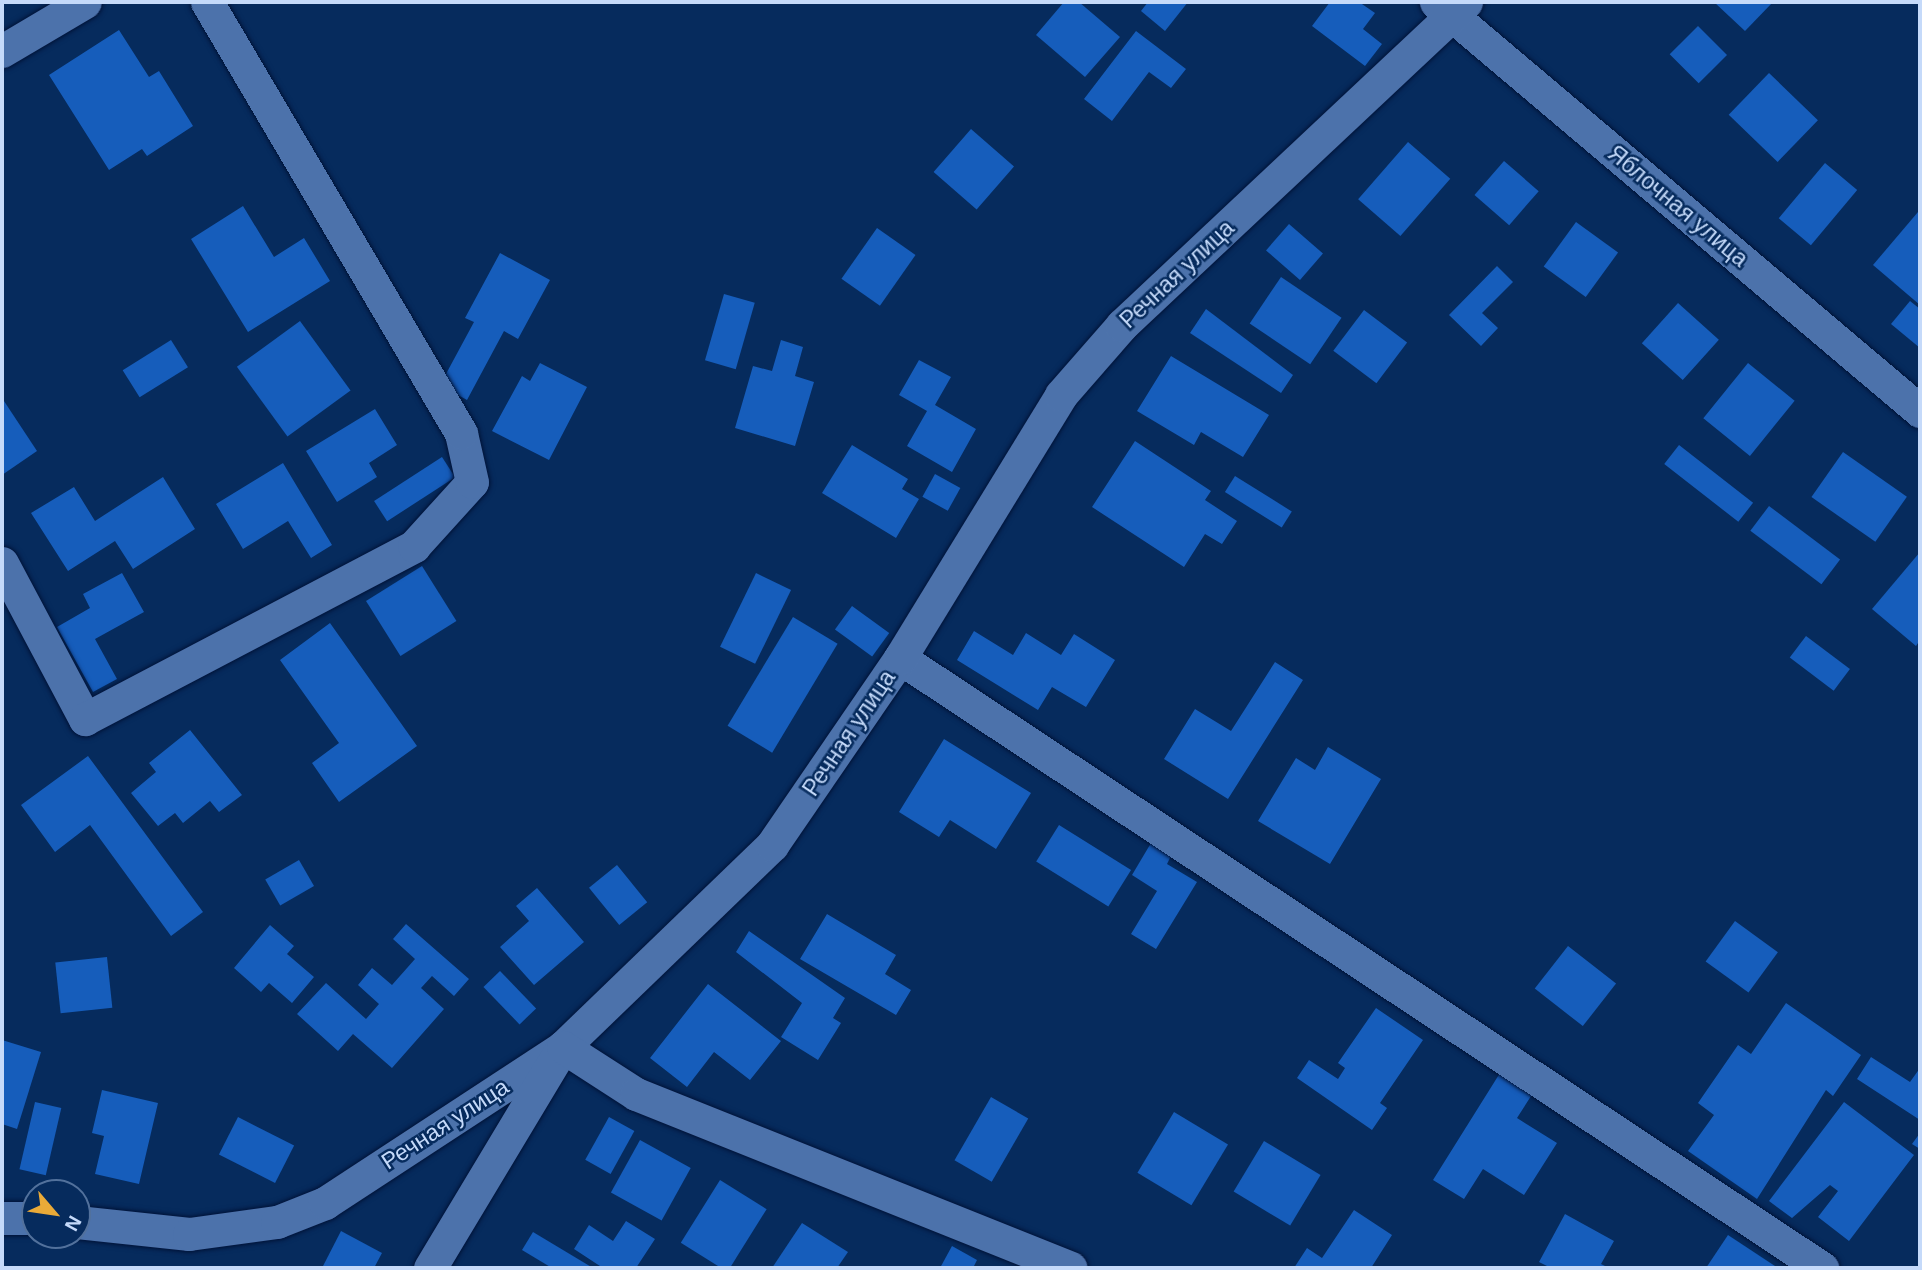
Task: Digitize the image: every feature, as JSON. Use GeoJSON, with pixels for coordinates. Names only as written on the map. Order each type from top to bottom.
{"type":"FeatureCollection","features":[{"type":"Feature","properties":{"kind":"street"},"geometry":{"type":"LineString","coordinates":[[2,51],[85,2]]}},
{"type":"Feature","properties":{"kind":"street"},"geometry":{"type":"LineString","coordinates":[[2,563],[85,719],[414,546],[472,482],[461,433],[207,2]]}},
{"type":"Feature","properties":{"kind":"street","name":"Яблочная улица"},"geometry":{"type":"LineString","coordinates":[[1452,7],[1920,411]]}},
{"type":"Feature","properties":{"kind":"street","name":"Речная улица"},"geometry":{"type":"LineString","coordinates":[[91,1224],[189,1234],[277,1222],[325,1203],[563,1047],[772,845],[900,658],[1061,395],[1122,325],[1452,7]]}},
{"type":"Feature","properties":{"kind":"street"},"geometry":{"type":"LineString","coordinates":[[900,658],[1822,1268]]}},
{"type":"Feature","properties":{"kind":"street"},"geometry":{"type":"LineString","coordinates":[[430,1268],[563,1047],[636,1094],[1070,1268]]}},
{"type":"Feature","properties":{"kind":"street"},"geometry":{"type":"LineString","coordinates":[[2,1218],[21,1218]]}},
{"type":"Feature","properties":{"kind":"building"},"geometry":{"type":"Polygon","coordinates":[[[1064,2],[1079,2],[1120,37],[1085,77],[1036,35],[1064,2]]]}},
{"type":"Feature","properties":{"kind":"building"},"geometry":{"type":"Polygon","coordinates":[[[1148,2],[1188,2],[1165,31],[1141,11],[1148,2]]]}},
{"type":"Feature","properties":{"kind":"building"},"geometry":{"type":"Polygon","coordinates":[[[1330,2],[1359,2],[1375,13],[1363,29],[1382,44],[1365,66],[1312,26],[1330,2]]]}},
{"type":"Feature","properties":{"kind":"building"},"geometry":{"type":"Polygon","coordinates":[[[1714,2],[1773,2],[1745,31],[1714,2]]]}},
{"type":"Feature","properties":{"kind":"building"},"geometry":{"type":"Polygon","coordinates":[[[1698,26],[1727,55],[1699,83],[1670,54],[1698,26]]]}},
{"type":"Feature","properties":{"kind":"building"},"geometry":{"type":"Polygon","coordinates":[[[119,30],[149,77],[159,71],[193,126],[147,156],[142,149],[109,170],[49,75],[119,30]]]}},
{"type":"Feature","properties":{"kind":"building"},"geometry":{"type":"Polygon","coordinates":[[[1136,31],[1186,69],[1171,88],[1149,72],[1112,121],[1084,99],[1136,31]]]}},
{"type":"Feature","properties":{"kind":"building"},"geometry":{"type":"Polygon","coordinates":[[[1769,73],[1818,120],[1778,162],[1729,115],[1769,73]]]}},
{"type":"Feature","properties":{"kind":"building"},"geometry":{"type":"Polygon","coordinates":[[[971,129],[1014,166],[977,209],[934,172],[971,129]]]}},
{"type":"Feature","properties":{"kind":"building"},"geometry":{"type":"Polygon","coordinates":[[[1408,142],[1450,179],[1400,236],[1358,199],[1408,142]]]}},
{"type":"Feature","properties":{"kind":"building"},"geometry":{"type":"Polygon","coordinates":[[[1504,161],[1539,191],[1509,225],[1474,195],[1504,161]]]}},
{"type":"Feature","properties":{"kind":"building"},"geometry":{"type":"Polygon","coordinates":[[[1825,163],[1857,190],[1811,245],[1779,218],[1825,163]]]}},
{"type":"Feature","properties":{"kind":"building"},"geometry":{"type":"Polygon","coordinates":[[[243,206],[274,257],[304,238],[330,281],[248,332],[191,239],[243,206]]]}},
{"type":"Feature","properties":{"kind":"building"},"geometry":{"type":"Polygon","coordinates":[[[1918,212],[1920,214],[1920,305],[1873,265],[1918,212]]]}},
{"type":"Feature","properties":{"kind":"building"},"geometry":{"type":"Polygon","coordinates":[[[1576,222],[1618,253],[1586,297],[1544,266],[1576,222]]]}},
{"type":"Feature","properties":{"kind":"building"},"geometry":{"type":"Polygon","coordinates":[[[1289,224],[1323,254],[1300,280],[1266,250],[1289,224]]]}},
{"type":"Feature","properties":{"kind":"building"},"geometry":{"type":"Polygon","coordinates":[[[877,228],[916,255],[880,306],[841,279],[877,228]]]}},
{"type":"Feature","properties":{"kind":"building"},"geometry":{"type":"Polygon","coordinates":[[[500,253],[550,280],[518,339],[504,331],[467,400],[440,385],[474,322],[465,318],[500,253]]]}},
{"type":"Feature","properties":{"kind":"building"},"geometry":{"type":"Polygon","coordinates":[[[1497,266],[1513,282],[1482,313],[1498,328],[1481,346],[1449,315],[1497,266]]]}},
{"type":"Feature","properties":{"kind":"building"},"geometry":{"type":"Polygon","coordinates":[[[1281,277],[1342,318],[1310,364],[1250,323],[1281,277]]]}},
{"type":"Feature","properties":{"kind":"building"},"geometry":{"type":"Polygon","coordinates":[[[724,294],[755,303],[736,369],[705,360],[724,294]]]}},
{"type":"Feature","properties":{"kind":"building"},"geometry":{"type":"Polygon","coordinates":[[[1910,301],[1920,309],[1920,348],[1891,324],[1910,301]]]}},
{"type":"Feature","properties":{"kind":"building"},"geometry":{"type":"Polygon","coordinates":[[[1678,303],[1719,340],[1683,380],[1642,343],[1678,303]]]}},
{"type":"Feature","properties":{"kind":"building"},"geometry":{"type":"Polygon","coordinates":[[[1206,309],[1293,375],[1281,393],[1190,333],[1206,309]]]}},
{"type":"Feature","properties":{"kind":"building"},"geometry":{"type":"Polygon","coordinates":[[[1364,310],[1407,342],[1376,383],[1333,351],[1364,310]]]}},
{"type":"Feature","properties":{"kind":"building"},"geometry":{"type":"Polygon","coordinates":[[[300,321],[351,391],[287,436],[237,367],[300,321]]]}},
{"type":"Feature","properties":{"kind":"building"},"geometry":{"type":"Polygon","coordinates":[[[171,340],[188,367],[140,397],[123,370],[171,340]]]}},
{"type":"Feature","properties":{"kind":"building"},"geometry":{"type":"Polygon","coordinates":[[[781,340],[803,347],[795,376],[814,382],[795,446],[735,428],[753,366],[772,371],[781,340]]]}},
{"type":"Feature","properties":{"kind":"building"},"geometry":{"type":"Polygon","coordinates":[[[1171,356],[1269,415],[1243,457],[1201,432],[1194,445],[1137,411],[1171,356]]]}},
{"type":"Feature","properties":{"kind":"building"},"geometry":{"type":"Polygon","coordinates":[[[919,360],[951,377],[935,405],[976,429],[952,472],[907,446],[927,411],[899,395],[919,360]]]}},
{"type":"Feature","properties":{"kind":"building"},"geometry":{"type":"Polygon","coordinates":[[[540,363],[587,387],[549,460],[492,431],[522,376],[530,381],[540,363]]]}},
{"type":"Feature","properties":{"kind":"building"},"geometry":{"type":"Polygon","coordinates":[[[1748,363],[1795,401],[1750,456],[1703,418],[1748,363]]]}},
{"type":"Feature","properties":{"kind":"building"},"geometry":{"type":"Polygon","coordinates":[[[2,398],[37,451],[2,475],[2,398]]]}},
{"type":"Feature","properties":{"kind":"building"},"geometry":{"type":"Polygon","coordinates":[[[375,409],[397,445],[369,463],[377,477],[337,502],[306,451],[375,409]]]}},
{"type":"Feature","properties":{"kind":"building"},"geometry":{"type":"Polygon","coordinates":[[[1135,441],[1211,491],[1205,500],[1237,521],[1222,544],[1205,534],[1184,567],[1092,507],[1135,441]]]}},
{"type":"Feature","properties":{"kind":"building"},"geometry":{"type":"Polygon","coordinates":[[[852,445],[908,479],[902,489],[919,499],[896,538],[822,493],[852,445]]]}},
{"type":"Feature","properties":{"kind":"building"},"geometry":{"type":"Polygon","coordinates":[[[1679,445],[1753,503],[1738,522],[1664,464],[1679,445]]]}},
{"type":"Feature","properties":{"kind":"building"},"geometry":{"type":"Polygon","coordinates":[[[1843,452],[1907,497],[1875,542],[1811,497],[1843,452]]]}},
{"type":"Feature","properties":{"kind":"building"},"geometry":{"type":"Polygon","coordinates":[[[442,457],[455,477],[387,521],[374,501],[442,457]]]}},
{"type":"Feature","properties":{"kind":"building"},"geometry":{"type":"Polygon","coordinates":[[[283,463],[332,545],[311,558],[288,521],[243,549],[216,504],[283,463]]]}},
{"type":"Feature","properties":{"kind":"building"},"geometry":{"type":"Polygon","coordinates":[[[935,474],[960,488],[948,511],[922,497],[935,474]]]}},
{"type":"Feature","properties":{"kind":"building"},"geometry":{"type":"Polygon","coordinates":[[[1235,476],[1292,512],[1282,528],[1225,492],[1235,476]]]}},
{"type":"Feature","properties":{"kind":"building"},"geometry":{"type":"Polygon","coordinates":[[[163,477],[195,529],[133,569],[115,541],[68,571],[31,513],[74,487],[95,521],[163,477]]]}},
{"type":"Feature","properties":{"kind":"building"},"geometry":{"type":"Polygon","coordinates":[[[1769,506],[1840,560],[1821,584],[1750,531],[1769,506]]]}},
{"type":"Feature","properties":{"kind":"building"},"geometry":{"type":"Polygon","coordinates":[[[1920,552],[1920,640],[1916,646],[1872,609],[1920,552]]]}},
{"type":"Feature","properties":{"kind":"building"},"geometry":{"type":"Polygon","coordinates":[[[422,566],[456,621],[400,656],[366,601],[422,566]]]}},
{"type":"Feature","properties":{"kind":"building"},"geometry":{"type":"Polygon","coordinates":[[[122,573],[144,612],[95,639],[117,679],[93,692],[57,627],[90,608],[83,594],[122,573]]]}},
{"type":"Feature","properties":{"kind":"building"},"geometry":{"type":"Polygon","coordinates":[[[756,573],[791,590],[755,664],[720,647],[756,573]]]}},
{"type":"Feature","properties":{"kind":"building"},"geometry":{"type":"Polygon","coordinates":[[[852,606],[889,633],[872,656],[835,629],[852,606]]]}},
{"type":"Feature","properties":{"kind":"building"},"geometry":{"type":"Polygon","coordinates":[[[793,617],[838,644],[772,753],[728,726],[793,617]]]}},
{"type":"Feature","properties":{"kind":"building"},"geometry":{"type":"Polygon","coordinates":[[[330,623],[417,746],[339,802],[312,763],[339,743],[280,660],[330,623]]]}},
{"type":"Feature","properties":{"kind":"building"},"geometry":{"type":"Polygon","coordinates":[[[974,631],[1013,655],[1026,633],[1061,655],[1074,634],[1115,660],[1086,707],[1052,687],[1038,710],[957,660],[974,631]]]}},
{"type":"Feature","properties":{"kind":"building"},"geometry":{"type":"Polygon","coordinates":[[[1806,636],[1850,669],[1834,691],[1790,658],[1806,636]]]}},
{"type":"Feature","properties":{"kind":"building"},"geometry":{"type":"Polygon","coordinates":[[[1275,662],[1303,680],[1228,799],[1164,759],[1195,709],[1231,731],[1275,662]]]}},
{"type":"Feature","properties":{"kind":"building"},"geometry":{"type":"Polygon","coordinates":[[[190,730],[242,795],[219,812],[210,801],[183,823],[175,813],[158,826],[131,793],[156,772],[149,763],[190,730]]]}},
{"type":"Feature","properties":{"kind":"building"},"geometry":{"type":"Polygon","coordinates":[[[944,739],[1031,793],[996,849],[950,820],[939,837],[899,812],[944,739]]]}},
{"type":"Feature","properties":{"kind":"building"},"geometry":{"type":"Polygon","coordinates":[[[1328,747],[1381,779],[1330,864],[1258,821],[1296,758],[1315,770],[1328,747]]]}},
{"type":"Feature","properties":{"kind":"building"},"geometry":{"type":"Polygon","coordinates":[[[88,756],[203,912],[171,936],[90,825],[55,852],[21,805],[88,756]]]}},
{"type":"Feature","properties":{"kind":"building"},"geometry":{"type":"Polygon","coordinates":[[[1059,825],[1131,870],[1108,907],[1036,861],[1059,825]]]}},
{"type":"Feature","properties":{"kind":"building"},"geometry":{"type":"Polygon","coordinates":[[[1151,843],[1171,856],[1167,864],[1197,882],[1156,949],[1131,934],[1157,891],[1132,875],[1151,843]]]}},
{"type":"Feature","properties":{"kind":"building"},"geometry":{"type":"Polygon","coordinates":[[[299,860],[314,886],[280,905],[265,880],[299,860]]]}},
{"type":"Feature","properties":{"kind":"building"},"geometry":{"type":"Polygon","coordinates":[[[617,865],[647,902],[619,925],[589,888],[617,865]]]}},
{"type":"Feature","properties":{"kind":"building"},"geometry":{"type":"Polygon","coordinates":[[[537,888],[584,942],[534,985],[500,947],[529,921],[516,906],[537,888]]]}},
{"type":"Feature","properties":{"kind":"building"},"geometry":{"type":"Polygon","coordinates":[[[827,914],[896,955],[885,974],[911,990],[896,1015],[800,959],[827,914]]]}},
{"type":"Feature","properties":{"kind":"building"},"geometry":{"type":"Polygon","coordinates":[[[1735,921],[1778,952],[1748,993],[1706,961],[1735,921]]]}},
{"type":"Feature","properties":{"kind":"building"},"geometry":{"type":"Polygon","coordinates":[[[406,924],[469,979],[454,996],[432,976],[421,988],[444,1009],[392,1068],[353,1034],[338,1051],[297,1014],[326,983],[366,1019],[379,1004],[358,985],[372,968],[392,985],[415,959],[393,939],[406,924]]]}},
{"type":"Feature","properties":{"kind":"building"},"geometry":{"type":"Polygon","coordinates":[[[270,925],[294,946],[287,954],[314,977],[292,1003],[269,983],[261,992],[234,968],[270,925]]]}},
{"type":"Feature","properties":{"kind":"building"},"geometry":{"type":"Polygon","coordinates":[[[749,931],[845,998],[833,1018],[841,1023],[818,1060],[781,1037],[802,1003],[736,952],[749,931]]]}},
{"type":"Feature","properties":{"kind":"building"},"geometry":{"type":"Polygon","coordinates":[[[1568,946],[1616,984],[1583,1026],[1535,989],[1568,946]]]}},
{"type":"Feature","properties":{"kind":"building"},"geometry":{"type":"Polygon","coordinates":[[[107,957],[112,1008],[61,1013],[55,962],[107,957]]]}},
{"type":"Feature","properties":{"kind":"building"},"geometry":{"type":"Polygon","coordinates":[[[500,971],[536,1008],[520,1024],[483,987],[500,971]]]}},
{"type":"Feature","properties":{"kind":"building"},"geometry":{"type":"Polygon","coordinates":[[[708,984],[781,1041],[750,1080],[714,1052],[687,1087],[650,1058],[708,984]]]}},
{"type":"Feature","properties":{"kind":"building"},"geometry":{"type":"Polygon","coordinates":[[[1786,1003],[1861,1055],[1833,1096],[1826,1090],[1757,1199],[1688,1151],[1714,1115],[1698,1103],[1738,1045],[1751,1054],[1786,1003]]]}},
{"type":"Feature","properties":{"kind":"building"},"geometry":{"type":"Polygon","coordinates":[[[1376,1008],[1423,1040],[1380,1103],[1387,1108],[1372,1130],[1297,1078],[1309,1060],[1338,1079],[1345,1068],[1338,1063],[1376,1008]]]}},
{"type":"Feature","properties":{"kind":"building"},"geometry":{"type":"Polygon","coordinates":[[[2,1040],[41,1052],[17,1129],[2,1124],[2,1040]]]}},
{"type":"Feature","properties":{"kind":"building"},"geometry":{"type":"Polygon","coordinates":[[[1871,1057],[1910,1082],[1920,1068],[1920,1120],[1857,1079],[1871,1057]]]}},
{"type":"Feature","properties":{"kind":"building"},"geometry":{"type":"Polygon","coordinates":[[[1500,1073],[1533,1093],[1517,1118],[1557,1143],[1524,1195],[1483,1169],[1464,1199],[1433,1180],[1500,1073]]]}},
{"type":"Feature","properties":{"kind":"building"},"geometry":{"type":"Polygon","coordinates":[[[102,1090],[158,1103],[139,1184],[95,1174],[104,1136],[92,1133],[102,1090]]]}},
{"type":"Feature","properties":{"kind":"building"},"geometry":{"type":"Polygon","coordinates":[[[991,1097],[1028,1118],[992,1182],[954,1160],[991,1097]]]}},
{"type":"Feature","properties":{"kind":"building"},"geometry":{"type":"Polygon","coordinates":[[[35,1102],[61,1108],[46,1175],[19,1169],[35,1102]]]}},
{"type":"Feature","properties":{"kind":"building"},"geometry":{"type":"Polygon","coordinates":[[[1844,1102],[1914,1155],[1849,1241],[1818,1217],[1838,1191],[1830,1185],[1792,1218],[1769,1201],[1844,1102]]]}},
{"type":"Feature","properties":{"kind":"building"},"geometry":{"type":"Polygon","coordinates":[[[1174,1112],[1228,1144],[1191,1205],[1137,1173],[1174,1112]]]}},
{"type":"Feature","properties":{"kind":"building"},"geometry":{"type":"Polygon","coordinates":[[[238,1117],[294,1146],[275,1183],[219,1154],[238,1117]]]}},
{"type":"Feature","properties":{"kind":"building"},"geometry":{"type":"Polygon","coordinates":[[[609,1117],[634,1131],[611,1174],[585,1160],[609,1117]]]}},
{"type":"Feature","properties":{"kind":"building"},"geometry":{"type":"Polygon","coordinates":[[[1920,1133],[1920,1149],[1912,1144],[1920,1133]]]}},
{"type":"Feature","properties":{"kind":"building"},"geometry":{"type":"Polygon","coordinates":[[[640,1140],[691,1168],[662,1221],[611,1192],[640,1140]]]}},
{"type":"Feature","properties":{"kind":"building"},"geometry":{"type":"Polygon","coordinates":[[[1264,1141],[1321,1175],[1290,1226],[1234,1192],[1264,1141]]]}},
{"type":"Feature","properties":{"kind":"building"},"geometry":{"type":"Polygon","coordinates":[[[720,1180],[767,1209],[730,1268],[721,1268],[681,1243],[720,1180]]]}},
{"type":"Feature","properties":{"kind":"building"},"geometry":{"type":"Polygon","coordinates":[[[1354,1210],[1392,1235],[1371,1268],[1294,1268],[1307,1248],[1322,1258],[1354,1210]]]}},
{"type":"Feature","properties":{"kind":"building"},"geometry":{"type":"Polygon","coordinates":[[[1565,1214],[1614,1241],[1601,1264],[1609,1268],[1551,1268],[1539,1262],[1565,1214]]]}},
{"type":"Feature","properties":{"kind":"building"},"geometry":{"type":"Polygon","coordinates":[[[626,1221],[655,1239],[636,1268],[603,1268],[574,1249],[589,1225],[613,1241],[626,1221]]]}},
{"type":"Feature","properties":{"kind":"building"},"geometry":{"type":"Polygon","coordinates":[[[802,1223],[848,1252],[837,1268],[772,1268],[802,1223]]]}},
{"type":"Feature","properties":{"kind":"building"},"geometry":{"type":"Polygon","coordinates":[[[341,1231],[382,1253],[374,1268],[322,1268],[341,1231]]]}},
{"type":"Feature","properties":{"kind":"building"},"geometry":{"type":"Polygon","coordinates":[[[533,1232],[593,1268],[552,1268],[522,1250],[533,1232]]]}},
{"type":"Feature","properties":{"kind":"building"},"geometry":{"type":"Polygon","coordinates":[[[1728,1235],[1778,1268],[1706,1268],[1728,1235]]]}},
{"type":"Feature","properties":{"kind":"building"},"geometry":{"type":"Polygon","coordinates":[[[952,1246],[977,1260],[973,1268],[940,1268],[952,1246]]]}}]}
